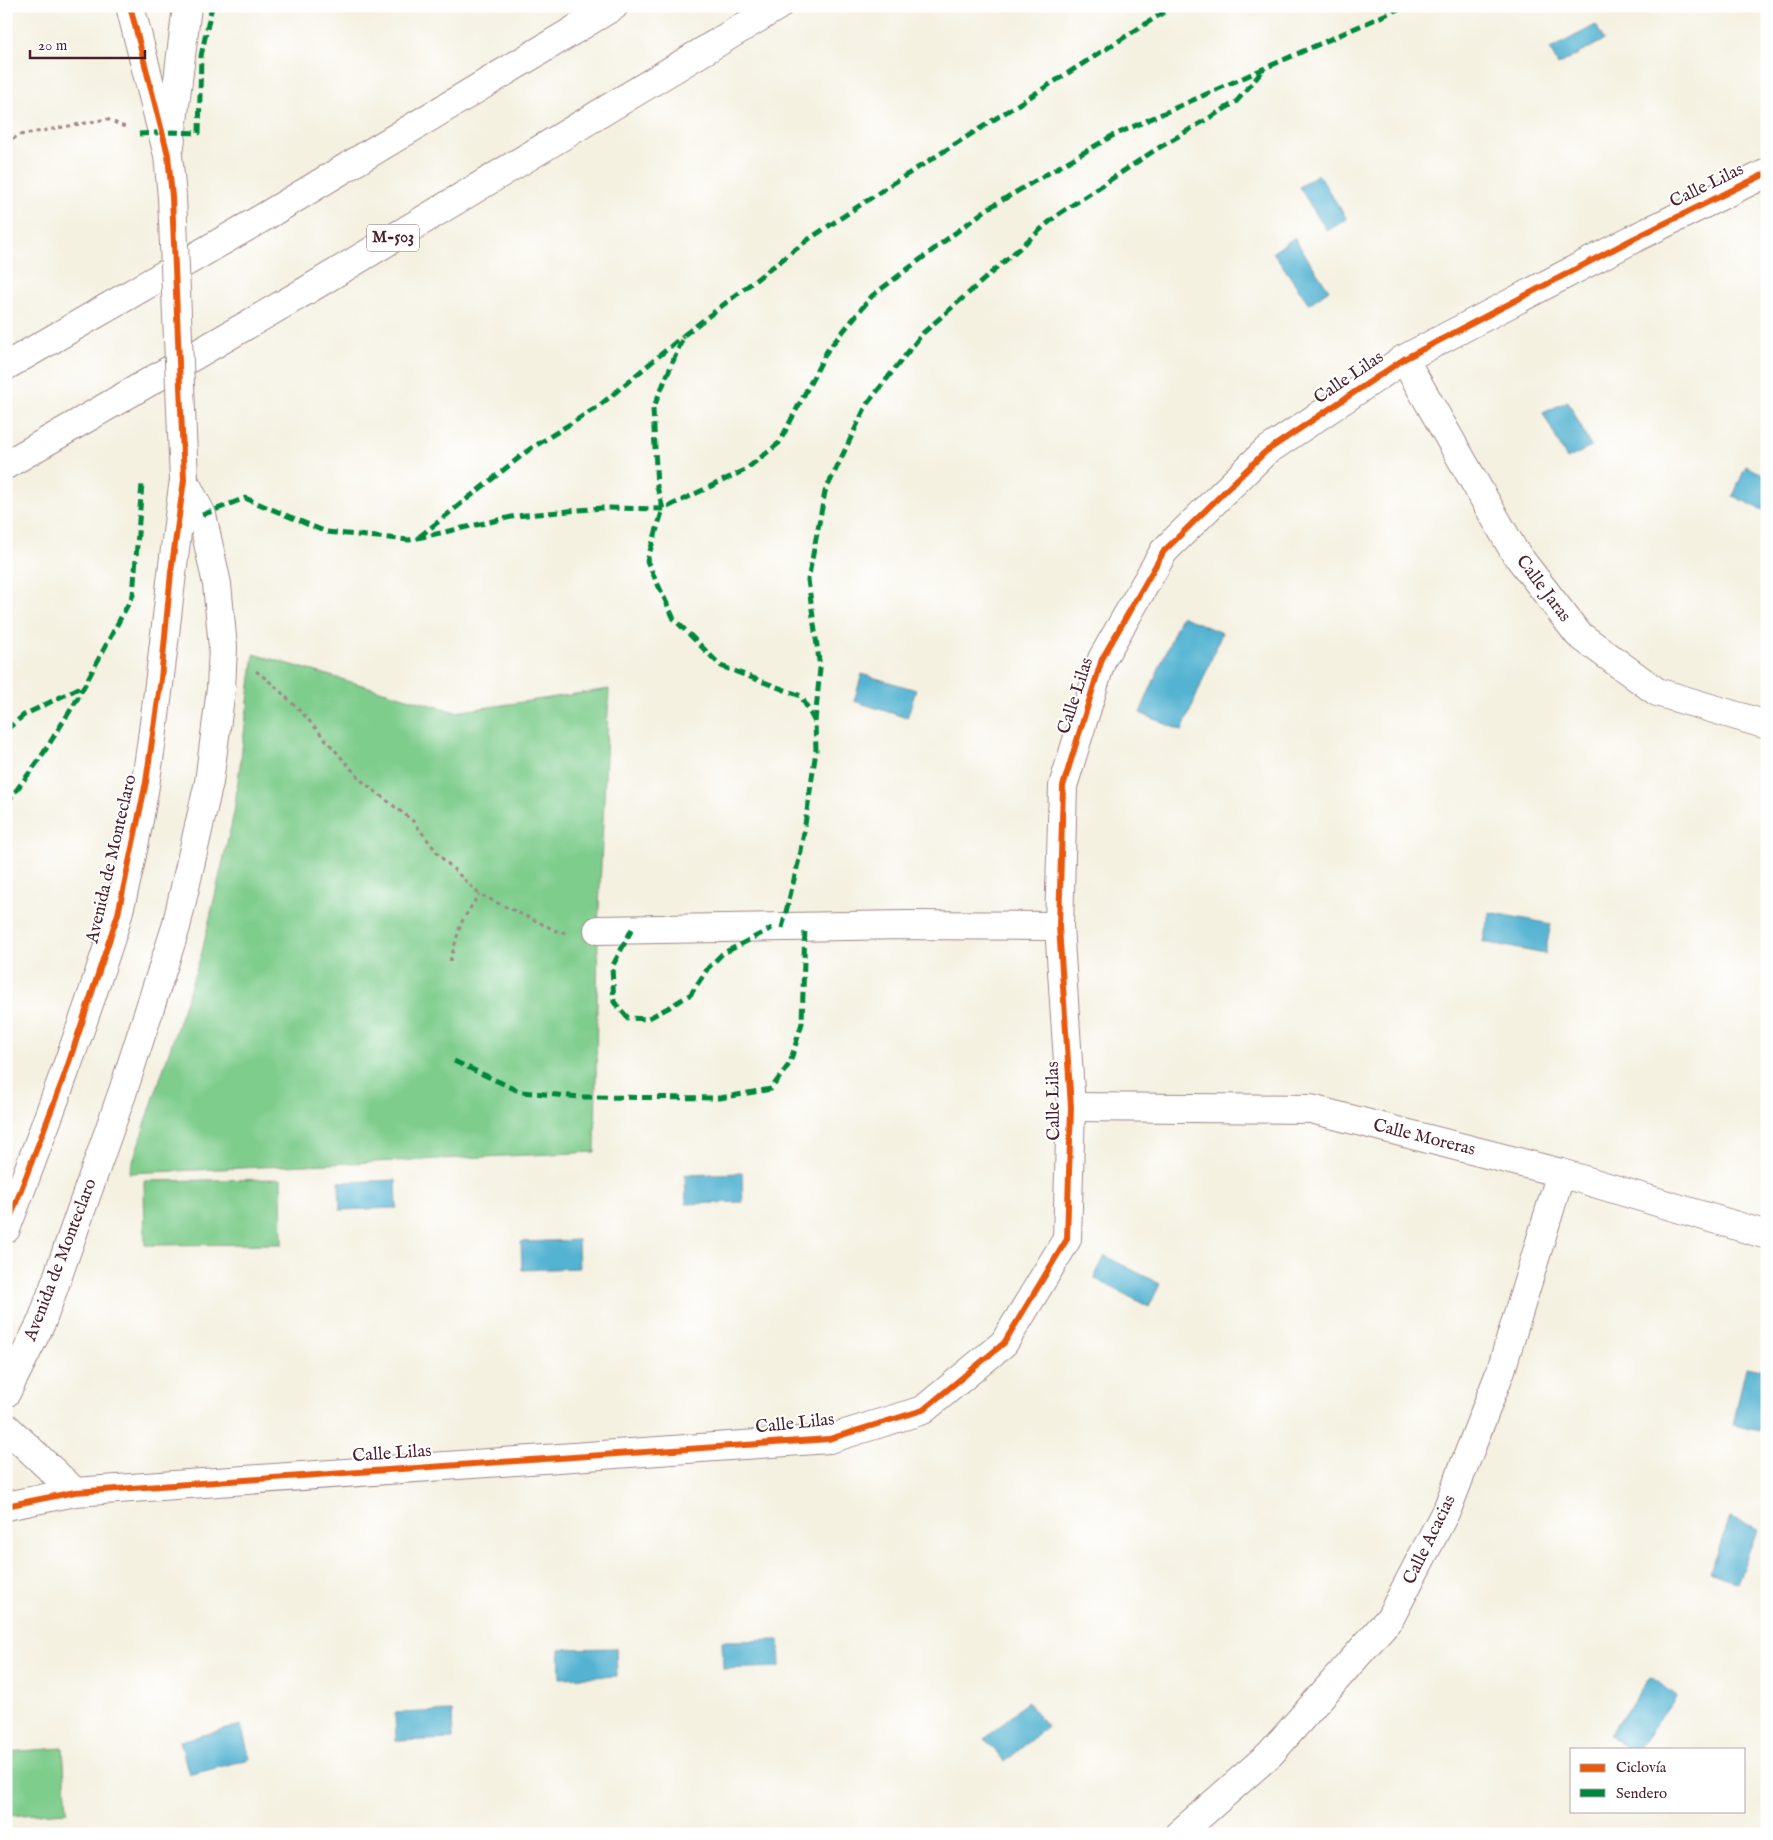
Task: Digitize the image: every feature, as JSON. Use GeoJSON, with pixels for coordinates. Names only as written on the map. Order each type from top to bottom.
{"type":"FeatureCollection","features":[{"type":"Feature","properties":{"kind":"main road"},"geometry":{"type":"LineString","coordinates":[[130,6],[168,155],[172,197],[184,480]]}},
{"type":"Feature","properties":{"kind":"main road"},"geometry":{"type":"LineString","coordinates":[[168,155],[173,132],[187,6]]}},
{"type":"Feature","properties":{"kind":"main road"},"geometry":{"type":"LineString","coordinates":[[6,366],[264,217],[614,6]]}},
{"type":"Feature","properties":{"kind":"main road","name":"M-503"},"geometry":{"type":"LineString","coordinates":[[6,465],[304,292],[778,6]]}},
{"type":"Feature","properties":{"kind":"main road","name":"Calle Lilas"},"geometry":{"type":"LineString","coordinates":[[6,1506],[76,1492],[829,1439],[923,1410],[1004,1343],[1067,1239],[1072,1107],[1059,926],[1063,786],[1102,659],[1164,552],[1265,452],[1404,359],[1633,239],[1767,173]]}},
{"type":"Feature","properties":{"kind":"main road","name":"Calle Jaras"},"geometry":{"type":"LineString","coordinates":[[1404,359],[1514,551],[1578,634],[1657,692],[1767,725]]}},
{"type":"Feature","properties":{"kind":"main road","name":"Avenida de Monteclaro"},"geometry":{"type":"LineString","coordinates":[[6,1393],[42,1321],[123,1091],[176,927],[208,782],[221,690],[223,647],[217,584],[202,515],[184,480]]}},
{"type":"Feature","properties":{"kind":"main road","name":"Avenida de Monteclaro"},"geometry":{"type":"LineString","coordinates":[[6,1229],[65,1074],[118,914],[146,782],[161,679],[171,572],[184,480]]}},
{"type":"Feature","properties":{"kind":"main road"},"geometry":{"type":"LineString","coordinates":[[598,930],[1059,926]]}},
{"type":"Feature","properties":{"kind":"main road","name":"Calle Moreras"},"geometry":{"type":"LineString","coordinates":[[1072,1107],[1311,1109],[1561,1173],[1767,1236]]}},
{"type":"Feature","properties":{"kind":"main road","name":"Calle Acacias"},"geometry":{"type":"LineString","coordinates":[[1180,1834],[1270,1754],[1390,1618],[1448,1507],[1502,1370],[1561,1173]]}},
{"type":"Feature","properties":{"kind":"main road"},"geometry":{"type":"LineString","coordinates":[[6,1427],[76,1492]]}},
{"type":"Feature","properties":{"kind":"path"},"geometry":{"type":"LineString","coordinates":[[6,143],[20,135],[107,119],[131,130]]}},
{"type":"Feature","properties":{"kind":"path"},"geometry":{"type":"LineString","coordinates":[[223,647],[275,686],[362,782],[413,821],[440,856],[479,894],[561,933],[598,930]]}},
{"type":"Feature","properties":{"kind":"path"},"geometry":{"type":"LineString","coordinates":[[450,960],[461,923],[479,894]]}},
{"type":"Feature","properties":{"kind":"green space"},"geometry":{"type":"Polygon","coordinates":[[[254,654],[456,712],[609,689],[598,930],[595,1152],[129,1173],[202,952],[234,813],[254,654]]]}},
{"type":"Feature","properties":{"kind":"green space"},"geometry":{"type":"Polygon","coordinates":[[[281,1179],[282,1244],[145,1245],[144,1181],[281,1179]]]}},
{"type":"Feature","properties":{"kind":"green space"},"geometry":{"type":"Polygon","coordinates":[[[63,1748],[67,1812],[6,1816],[6,1752],[63,1748]]]}},
{"type":"Feature","properties":{"kind":"water"},"geometry":{"type":"Polygon","coordinates":[[[1596,25],[1604,40],[1558,65],[1550,49],[1596,25]]]}},
{"type":"Feature","properties":{"kind":"water"},"geometry":{"type":"Polygon","coordinates":[[[1318,174],[1347,219],[1327,231],[1299,187],[1318,174]]]}},
{"type":"Feature","properties":{"kind":"water"},"geometry":{"type":"Polygon","coordinates":[[[1294,238],[1329,290],[1309,304],[1273,252],[1294,238]]]}},
{"type":"Feature","properties":{"kind":"water"},"geometry":{"type":"Polygon","coordinates":[[[1568,401],[1591,447],[1567,459],[1543,413],[1568,401]]]}},
{"type":"Feature","properties":{"kind":"water"},"geometry":{"type":"Polygon","coordinates":[[[1746,466],[1767,476],[1767,512],[1733,496],[1746,466]]]}},
{"type":"Feature","properties":{"kind":"water"},"geometry":{"type":"Polygon","coordinates":[[[1181,616],[1222,633],[1182,731],[1140,713],[1181,616]]]}},
{"type":"Feature","properties":{"kind":"water"},"geometry":{"type":"Polygon","coordinates":[[[862,674],[916,690],[907,718],[854,701],[862,674]]]}},
{"type":"Feature","properties":{"kind":"water"},"geometry":{"type":"Polygon","coordinates":[[[1489,912],[1551,924],[1545,954],[1483,942],[1489,912]]]}},
{"type":"Feature","properties":{"kind":"water"},"geometry":{"type":"Polygon","coordinates":[[[742,1173],[743,1202],[686,1204],[685,1175],[742,1173]]]}},
{"type":"Feature","properties":{"kind":"water"},"geometry":{"type":"Polygon","coordinates":[[[396,1180],[397,1208],[340,1210],[339,1182],[396,1180]]]}},
{"type":"Feature","properties":{"kind":"water"},"geometry":{"type":"Polygon","coordinates":[[[578,1240],[579,1268],[522,1270],[521,1242],[578,1240]]]}},
{"type":"Feature","properties":{"kind":"water"},"geometry":{"type":"Polygon","coordinates":[[[1105,1256],[1160,1284],[1149,1307],[1094,1278],[1105,1256]]]}},
{"type":"Feature","properties":{"kind":"water"},"geometry":{"type":"Polygon","coordinates":[[[1746,1367],[1767,1371],[1767,1394],[1759,1431],[1733,1425],[1746,1367]]]}},
{"type":"Feature","properties":{"kind":"water"},"geometry":{"type":"Polygon","coordinates":[[[1730,1518],[1758,1529],[1737,1583],[1710,1572],[1730,1518]]]}},
{"type":"Feature","properties":{"kind":"water"},"geometry":{"type":"Polygon","coordinates":[[[779,1640],[780,1667],[723,1669],[722,1641],[779,1640]]]}},
{"type":"Feature","properties":{"kind":"water"},"geometry":{"type":"Polygon","coordinates":[[[616,1648],[617,1676],[560,1678],[559,1649],[616,1648]]]}},
{"type":"Feature","properties":{"kind":"water"},"geometry":{"type":"Polygon","coordinates":[[[1651,1677],[1677,1696],[1639,1748],[1628,1748],[1609,1735],[1651,1677]]]}},
{"type":"Feature","properties":{"kind":"water"},"geometry":{"type":"Polygon","coordinates":[[[1027,1702],[1047,1726],[1005,1762],[985,1739],[1027,1702]]]}},
{"type":"Feature","properties":{"kind":"water"},"geometry":{"type":"Polygon","coordinates":[[[452,1711],[453,1739],[396,1741],[395,1713],[452,1711]]]}},
{"type":"Feature","properties":{"kind":"water"},"geometry":{"type":"Polygon","coordinates":[[[241,1725],[250,1759],[189,1775],[180,1741],[241,1725]]]}},
{"type":"Feature","properties":{"kind":"marked path"},"geometry":{"type":"LineString","coordinates":[[139,134],[199,133],[201,56],[212,6]]}},
{"type":"Feature","properties":{"kind":"marked path"},"geometry":{"type":"LineString","coordinates":[[782,928],[801,851],[816,751],[815,722],[801,696],[721,666],[674,619],[647,561],[663,509],[657,487],[653,409],[684,335],[809,239],[892,184],[1174,6]]}},
{"type":"Feature","properties":{"kind":"marked path"},"geometry":{"type":"LineString","coordinates":[[202,515],[245,498],[326,532],[409,540],[516,516],[601,508],[663,509],[745,470],[779,443],[827,351],[872,296],[987,209],[1112,136],[1405,6]]}},
{"type":"Feature","properties":{"kind":"marked path"},"geometry":{"type":"LineString","coordinates":[[815,722],[820,668],[808,580],[825,492],[867,404],[923,333],[1056,216],[1155,150],[1236,102],[1265,68]]}},
{"type":"Feature","properties":{"kind":"marked path"},"geometry":{"type":"LineString","coordinates":[[419,537],[530,449],[599,406],[683,336]]}},
{"type":"Feature","properties":{"kind":"marked path"},"geometry":{"type":"LineString","coordinates":[[6,804],[39,760],[75,703],[133,595],[142,484]]}},
{"type":"Feature","properties":{"kind":"marked path"},"geometry":{"type":"LineString","coordinates":[[6,730],[24,715],[85,685]]}},
{"type":"Feature","properties":{"kind":"marked path"},"geometry":{"type":"LineString","coordinates":[[454,1061],[521,1092],[581,1097],[720,1098],[771,1089],[790,1063],[802,1023],[805,927]]}},
{"type":"Feature","properties":{"kind":"marked path"},"geometry":{"type":"LineString","coordinates":[[632,929],[612,967],[614,1002],[628,1018],[647,1019],[691,994],[708,968],[722,954],[772,928]]}},
{"type":"Feature","properties":{"kind":"cycle path"},"geometry":{"type":"LineString","coordinates":[[6,1229],[65,1074],[118,914],[146,782],[161,679],[171,572],[184,480],[172,197],[168,155],[130,6]]}},
{"type":"Feature","properties":{"kind":"cycle path"},"geometry":{"type":"LineString","coordinates":[[6,1506],[75,1492],[829,1439],[923,1410],[1004,1343],[1067,1239],[1071,1107],[1059,926],[1063,786],[1102,659],[1164,551],[1265,452],[1404,359],[1633,239],[1767,173]]}}]}
